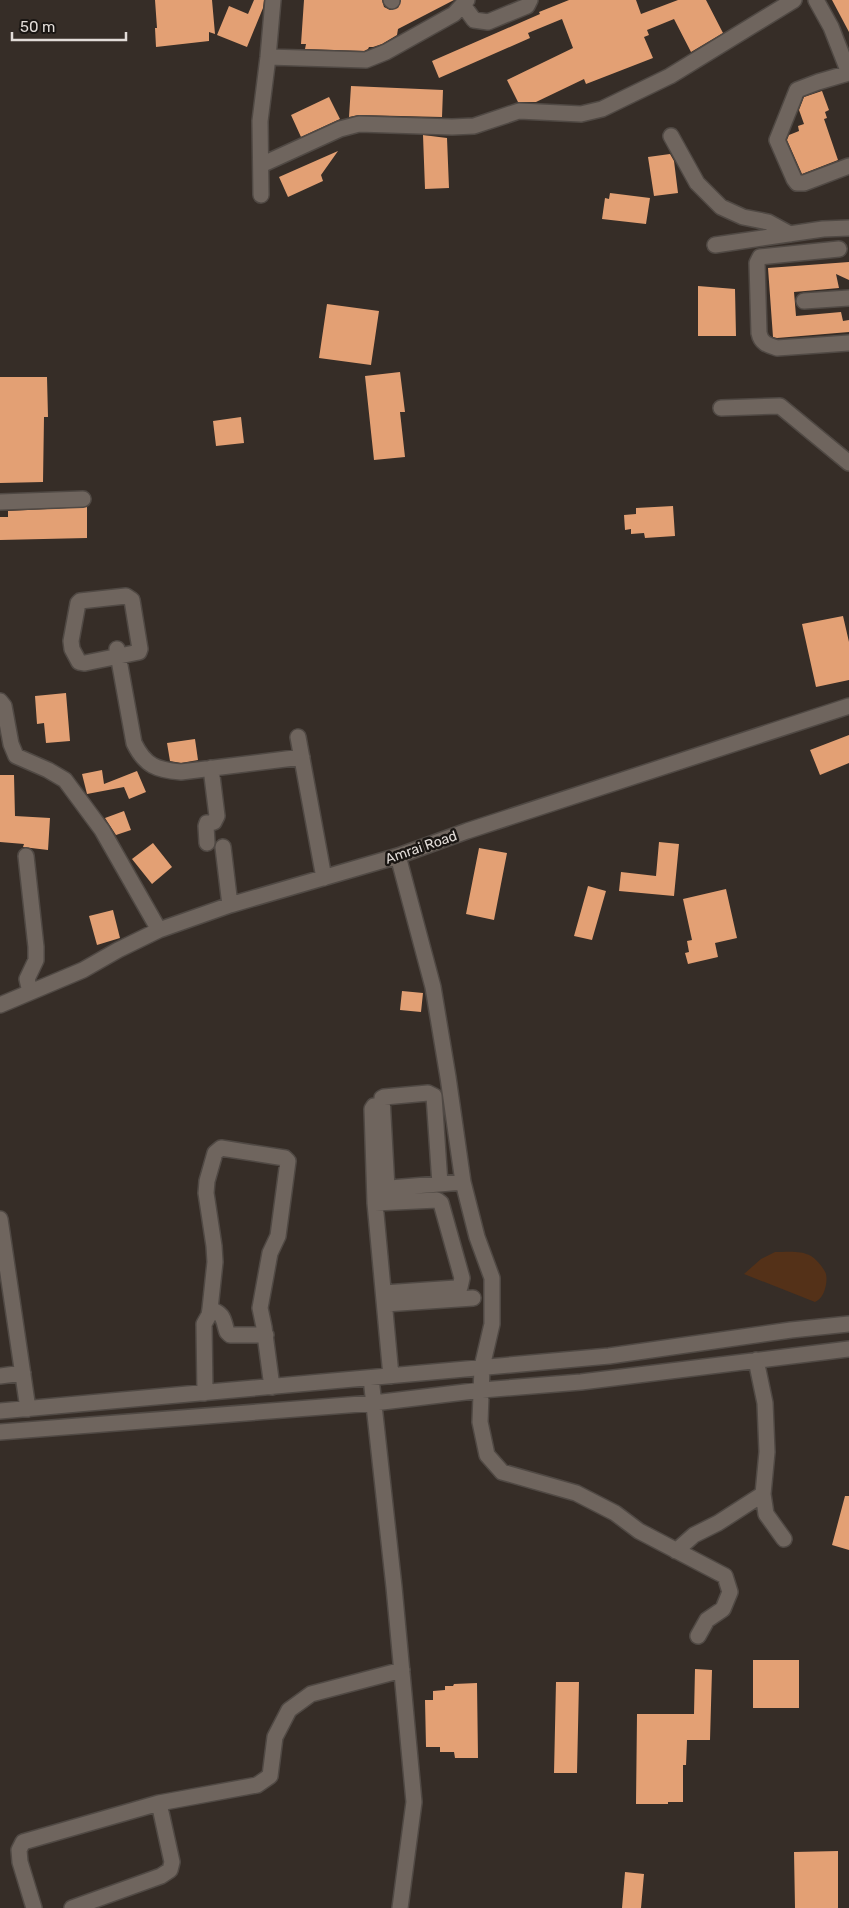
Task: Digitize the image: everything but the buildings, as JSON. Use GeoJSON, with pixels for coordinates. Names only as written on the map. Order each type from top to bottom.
{"type":"FeatureCollection","features":[{"type":"Feature","properties":{"kind":"street"},"geometry":{"type":"LineString","coordinates":[[261,196],[260,121],[273,0]]}},
{"type":"Feature","properties":{"kind":"street"},"geometry":{"type":"LineString","coordinates":[[268,57],[366,60],[386,52],[454,14],[465,2],[474,20],[488,22],[526,6],[530,0]]}},
{"type":"Feature","properties":{"kind":"street"},"geometry":{"type":"LineString","coordinates":[[261,166],[340,129],[359,124],[474,126],[519,111],[581,114],[602,109],[670,76],[794,0]]}},
{"type":"Feature","properties":{"kind":"street"},"geometry":{"type":"LineString","coordinates":[[816,0],[831,27],[849,73],[797,90],[777,140],[797,183],[804,183],[849,166]]}},
{"type":"Feature","properties":{"kind":"street"},"geometry":{"type":"LineString","coordinates":[[671,136],[697,183],[721,207],[743,217],[768,222],[790,234]]}},
{"type":"Feature","properties":{"kind":"street"},"geometry":{"type":"LineString","coordinates":[[715,245],[823,229],[849,228]]}},
{"type":"Feature","properties":{"kind":"street"},"geometry":{"type":"LineString","coordinates":[[823,229],[832,250],[764,255],[757,260],[759,332],[761,340],[767,345],[777,348],[849,343]]}},
{"type":"Feature","properties":{"kind":"street"},"geometry":{"type":"LineString","coordinates":[[804,301],[849,298]]}},
{"type":"Feature","properties":{"kind":"street"},"geometry":{"type":"LineString","coordinates":[[721,408],[780,406],[849,464]]}},
{"type":"Feature","properties":{"kind":"street"},"geometry":{"type":"LineString","coordinates":[[0,502],[82,499]]}},
{"type":"Feature","properties":{"kind":"street"},"geometry":{"type":"LineString","coordinates":[[126,596],[131,598],[140,649],[137,653],[117,653],[85,663],[78,662],[72,649],[71,641],[76,607],[80,602],[126,596]]}},
{"type":"Feature","properties":{"kind":"street"},"geometry":{"type":"LineString","coordinates":[[117,653],[134,743],[138,753],[149,764],[162,770],[181,772],[302,757]]}},
{"type":"Feature","properties":{"kind":"street"},"geometry":{"type":"LineString","coordinates":[[0,701],[4,706],[11,744],[16,756],[48,770],[65,780],[102,830],[159,930]]}},
{"type":"Feature","properties":{"kind":"street","name":"Amrai Road"},"geometry":{"type":"LineString","coordinates":[[0,1005],[83,970],[159,930],[230,905],[398,856],[467,831],[849,706]]}},
{"type":"Feature","properties":{"kind":"street"},"geometry":{"type":"LineString","coordinates":[[298,737],[324,878]]}},
{"type":"Feature","properties":{"kind":"street"},"geometry":{"type":"LineString","coordinates":[[207,843],[207,823],[214,822],[217,816],[211,768]]}},
{"type":"Feature","properties":{"kind":"street"},"geometry":{"type":"LineString","coordinates":[[223,847],[230,905]]}},
{"type":"Feature","properties":{"kind":"street"},"geometry":{"type":"LineString","coordinates":[[26,856],[36,947],[36,960],[27,979],[30,992]]}},
{"type":"Feature","properties":{"kind":"street"},"geometry":{"type":"LineString","coordinates":[[398,856],[433,987],[463,1182],[477,1237],[492,1278],[492,1324],[482,1368],[480,1422],[487,1455],[502,1472],[576,1493],[615,1513],[639,1531],[725,1576],[730,1592],[723,1609],[707,1620],[698,1636]]}},
{"type":"Feature","properties":{"kind":"street"},"geometry":{"type":"LineString","coordinates":[[391,1376],[384,1299],[379,1194],[372,1109],[374,1106],[382,1106],[382,1098],[428,1092],[434,1096],[440,1184]]}},
{"type":"Feature","properties":{"kind":"street"},"geometry":{"type":"LineString","coordinates":[[205,1393],[204,1324],[209,1316],[215,1262],[206,1193],[215,1153],[221,1148],[285,1158],[288,1165],[278,1236],[270,1252],[260,1308],[266,1335],[272,1387]]}},
{"type":"Feature","properties":{"kind":"street"},"geometry":{"type":"LineString","coordinates":[[379,1194],[463,1182]]}},
{"type":"Feature","properties":{"kind":"street"},"geometry":{"type":"LineString","coordinates":[[379,1194],[438,1200],[462,1278],[460,1287],[384,1299]]}},
{"type":"Feature","properties":{"kind":"street"},"geometry":{"type":"LineString","coordinates":[[0,1220],[28,1409]]}},
{"type":"Feature","properties":{"kind":"street"},"geometry":{"type":"LineString","coordinates":[[384,1299],[473,1298]]}},
{"type":"Feature","properties":{"kind":"street"},"geometry":{"type":"LineString","coordinates":[[210,1309],[217,1311],[224,1320],[227,1332],[230,1335],[266,1335]]}},
{"type":"Feature","properties":{"kind":"street"},"geometry":{"type":"LineString","coordinates":[[0,1412],[609,1356],[791,1330],[849,1324]]}},
{"type":"Feature","properties":{"kind":"street"},"geometry":{"type":"LineString","coordinates":[[0,1432],[374,1403],[482,1390],[581,1382],[849,1349]]}},
{"type":"Feature","properties":{"kind":"street"},"geometry":{"type":"LineString","coordinates":[[579,1359],[581,1382]]}},
{"type":"Feature","properties":{"kind":"street"},"geometry":{"type":"LineString","coordinates":[[756,1360],[765,1403],[768,1452],[763,1494],[766,1514],[784,1539]]}},
{"type":"Feature","properties":{"kind":"street"},"geometry":{"type":"LineString","coordinates":[[0,1376],[23,1373]]}},
{"type":"Feature","properties":{"kind":"street"},"geometry":{"type":"LineString","coordinates":[[371,1378],[394,1587],[414,1802],[400,1908]]}},
{"type":"Feature","properties":{"kind":"street"},"geometry":{"type":"LineString","coordinates":[[676,1550],[694,1535],[718,1523],[763,1494]]}},
{"type":"Feature","properties":{"kind":"street"},"geometry":{"type":"LineString","coordinates":[[34,1908],[18,1850],[23,1842],[159,1803],[257,1785],[270,1776],[275,1737],[289,1710],[311,1694],[402,1670]]}},
{"type":"Feature","properties":{"kind":"street"},"geometry":{"type":"LineString","coordinates":[[72,1908],[160,1876],[170,1870],[172,1862],[159,1803]]}},
{"type":"Feature","properties":{"kind":"shaded area"},"geometry":{"type":"Polygon","coordinates":[[[775,1252],[803,1253],[811,1256],[820,1264],[826,1274],[825,1290],[821,1298],[815,1302],[744,1274],[761,1259],[775,1252]]]}}]}
